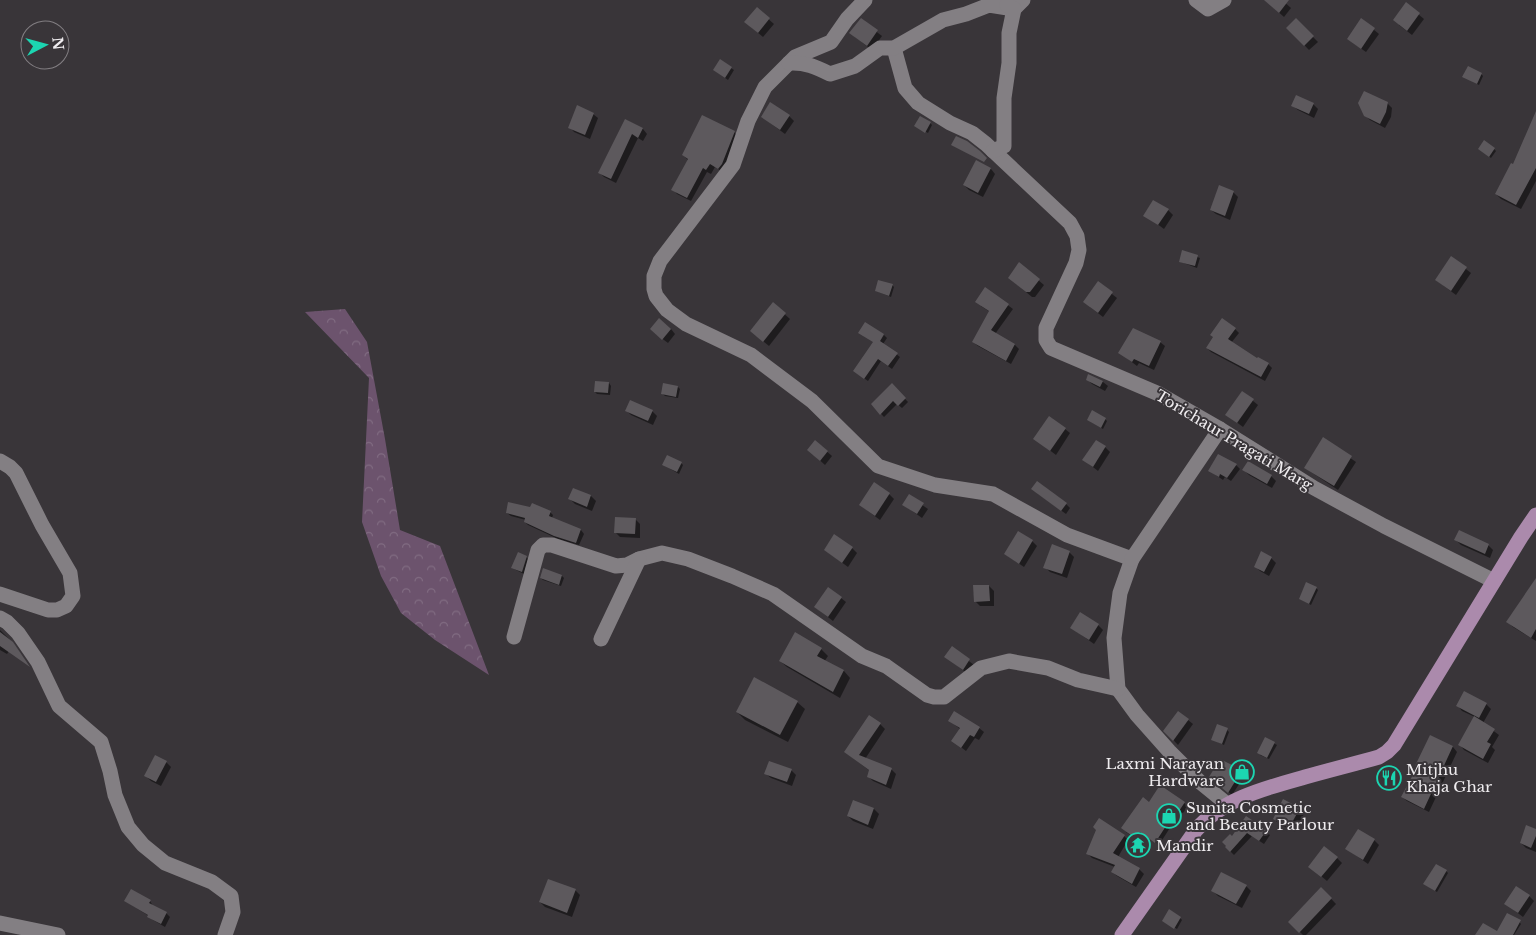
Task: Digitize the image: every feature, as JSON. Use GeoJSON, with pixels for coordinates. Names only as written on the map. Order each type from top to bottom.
{"type":"FeatureCollection","features":[{"type":"Feature","properties":{"kind":"main road"},"geometry":{"type":"LineString","coordinates":[[1122,935],[1196,830],[1203,822],[1227,804],[1271,786],[1379,757],[1394,745],[1536,515]]}},
{"type":"Feature","properties":{"kind":"street"},"geometry":{"type":"LineString","coordinates":[[865,0],[847,19],[831,42],[795,57],[765,87],[748,121],[733,165],[660,261],[654,276],[656,296],[667,310],[686,324],[751,354],[812,401],[878,466],[935,484],[993,494],[1067,535],[1132,559]]}},
{"type":"Feature","properties":{"kind":"street"},"geometry":{"type":"LineString","coordinates":[[996,0],[1019,4]]}},
{"type":"Feature","properties":{"kind":"street"},"geometry":{"type":"LineString","coordinates":[[1196,0],[1208,9],[1224,0]]}},
{"type":"Feature","properties":{"kind":"street"},"geometry":{"type":"LineString","coordinates":[[789,63],[800,62],[830,74],[855,66],[880,48],[894,48],[943,20],[966,14],[989,4],[1019,4]]}},
{"type":"Feature","properties":{"kind":"street"},"geometry":{"type":"LineString","coordinates":[[894,48],[905,88],[918,102],[950,123],[972,133],[993,151],[1004,146],[1004,98],[1009,63],[1010,33],[1019,4]]}},
{"type":"Feature","properties":{"kind":"street","name":"Torichaur Pragati Marg"},"geometry":{"type":"LineString","coordinates":[[993,151],[1070,223],[1077,236],[1079,250],[1076,263],[1046,328],[1046,340],[1052,348],[1159,394],[1220,429],[1314,488],[1384,526],[1494,581]]}},
{"type":"Feature","properties":{"kind":"street"},"geometry":{"type":"LineString","coordinates":[[1220,429],[1132,559],[1120,593],[1114,638],[1118,689],[1137,715],[1169,751],[1200,782],[1227,804]]}},
{"type":"Feature","properties":{"kind":"street"},"geometry":{"type":"LineString","coordinates":[[0,461],[16,473],[42,525],[70,573],[72,596],[66,606],[56,610],[48,610],[0,594]]}},
{"type":"Feature","properties":{"kind":"street"},"geometry":{"type":"LineString","coordinates":[[514,638],[538,550],[543,545],[552,545],[616,566],[662,554],[688,559],[773,594],[862,656],[886,666],[926,695],[944,697],[981,668],[1009,661],[1048,668],[1078,680],[1118,689]]}},
{"type":"Feature","properties":{"kind":"street"},"geometry":{"type":"LineString","coordinates":[[601,639],[639,559]]}},
{"type":"Feature","properties":{"kind":"street"},"geometry":{"type":"LineString","coordinates":[[0,618],[7,622],[18,634],[38,662],[59,706],[101,742],[115,795],[128,827],[143,845],[165,863],[212,882],[231,896],[233,912],[225,935]]}},
{"type":"Feature","properties":{"kind":"street"},"geometry":{"type":"LineString","coordinates":[[0,923],[58,935]]}},
{"type":"Feature","properties":{"kind":"green space"},"geometry":{"type":"Polygon","coordinates":[[[345,309],[367,342],[400,530],[440,546],[489,675],[435,640],[401,613],[381,576],[362,522],[369,378],[305,312],[345,309]]]}},
{"type":"Feature","properties":{"kind":"building"},"geometry":{"type":"Polygon","coordinates":[[[1264,0],[1289,0],[1279,13],[1264,0]]]}},
{"type":"Feature","properties":{"kind":"building"},"geometry":{"type":"Polygon","coordinates":[[[1406,2],[1420,13],[1407,31],[1393,20],[1406,2]]]}},
{"type":"Feature","properties":{"kind":"building"},"geometry":{"type":"Polygon","coordinates":[[[757,7],[770,18],[758,33],[744,22],[757,7]]]}},
{"type":"Feature","properties":{"kind":"building"},"geometry":{"type":"Polygon","coordinates":[[[861,18],[878,30],[867,46],[849,33],[861,18]]]}},
{"type":"Feature","properties":{"kind":"building"},"geometry":{"type":"Polygon","coordinates":[[[1296,18],[1314,36],[1304,46],[1286,28],[1296,18]]]}},
{"type":"Feature","properties":{"kind":"building"},"geometry":{"type":"Polygon","coordinates":[[[1361,18],[1375,28],[1361,49],[1347,39],[1361,18]]]}},
{"type":"Feature","properties":{"kind":"building"},"geometry":{"type":"Polygon","coordinates":[[[720,59],[732,67],[725,78],[713,70],[720,59]]]}},
{"type":"Feature","properties":{"kind":"building"},"geometry":{"type":"Polygon","coordinates":[[[1468,66],[1482,73],[1477,84],[1462,77],[1468,66]]]}},
{"type":"Feature","properties":{"kind":"building"},"geometry":{"type":"Polygon","coordinates":[[[1364,91],[1388,102],[1386,112],[1380,124],[1364,116],[1358,103],[1364,91]]]}},
{"type":"Feature","properties":{"kind":"building"},"geometry":{"type":"Polygon","coordinates":[[[1296,95],[1314,103],[1309,114],[1291,106],[1296,95]]]}},
{"type":"Feature","properties":{"kind":"building"},"geometry":{"type":"Polygon","coordinates":[[[770,102],[790,115],[780,130],[761,117],[770,102]]]}},
{"type":"Feature","properties":{"kind":"building"},"geometry":{"type":"Polygon","coordinates":[[[577,105],[594,113],[585,135],[568,128],[577,105]]]}},
{"type":"Feature","properties":{"kind":"building"},"geometry":{"type":"Polygon","coordinates":[[[1536,111],[1536,168],[1516,205],[1495,194],[1511,163],[1513,164],[1536,111]]]}},
{"type":"Feature","properties":{"kind":"building"},"geometry":{"type":"Polygon","coordinates":[[[702,115],[735,131],[722,164],[718,169],[710,164],[706,170],[703,168],[687,198],[671,190],[688,159],[682,155],[702,115]]]}},
{"type":"Feature","properties":{"kind":"building"},"geometry":{"type":"Polygon","coordinates":[[[920,116],[931,122],[925,133],[914,126],[920,116]]]}},
{"type":"Feature","properties":{"kind":"building"},"geometry":{"type":"Polygon","coordinates":[[[625,119],[643,128],[638,138],[632,134],[611,179],[598,173],[625,119]]]}},
{"type":"Feature","properties":{"kind":"building"},"geometry":{"type":"Polygon","coordinates":[[[956,136],[967,141],[980,151],[987,158],[984,162],[951,145],[956,136]]]}},
{"type":"Feature","properties":{"kind":"building"},"geometry":{"type":"Polygon","coordinates":[[[1484,140],[1495,148],[1489,157],[1478,149],[1484,140]]]}},
{"type":"Feature","properties":{"kind":"building"},"geometry":{"type":"Polygon","coordinates":[[[976,160],[991,168],[978,193],[963,185],[976,160]]]}},
{"type":"Feature","properties":{"kind":"building"},"geometry":{"type":"Polygon","coordinates":[[[1219,185],[1234,191],[1225,216],[1210,210],[1219,185]]]}},
{"type":"Feature","properties":{"kind":"building"},"geometry":{"type":"Polygon","coordinates":[[[1153,200],[1169,209],[1158,225],[1143,216],[1153,200]]]}},
{"type":"Feature","properties":{"kind":"building"},"geometry":{"type":"Polygon","coordinates":[[[1182,250],[1198,255],[1195,266],[1179,262],[1182,250]]]}},
{"type":"Feature","properties":{"kind":"building"},"geometry":{"type":"Polygon","coordinates":[[[1451,256],[1467,267],[1451,291],[1435,280],[1451,256]]]}},
{"type":"Feature","properties":{"kind":"building"},"geometry":{"type":"Polygon","coordinates":[[[1019,262],[1040,279],[1030,292],[1026,292],[1008,278],[1019,262]]]}},
{"type":"Feature","properties":{"kind":"building"},"geometry":{"type":"Polygon","coordinates":[[[878,280],[893,284],[889,296],[875,291],[878,280]]]}},
{"type":"Feature","properties":{"kind":"building"},"geometry":{"type":"Polygon","coordinates":[[[1098,281],[1113,292],[1098,313],[1083,302],[1098,281]]]}},
{"type":"Feature","properties":{"kind":"building"},"geometry":{"type":"Polygon","coordinates":[[[985,287],[1009,304],[991,330],[1015,344],[1006,361],[972,342],[989,311],[975,302],[985,287]]]}},
{"type":"Feature","properties":{"kind":"building"},"geometry":{"type":"Polygon","coordinates":[[[773,302],[786,313],[763,342],[750,331],[773,302]]]}},
{"type":"Feature","properties":{"kind":"building"},"geometry":{"type":"Polygon","coordinates":[[[659,318],[671,329],[662,340],[650,329],[659,318]]]}},
{"type":"Feature","properties":{"kind":"building"},"geometry":{"type":"Polygon","coordinates":[[[1222,318],[1236,328],[1228,339],[1257,358],[1269,363],[1261,377],[1206,348],[1213,337],[1210,335],[1222,318]]]}},
{"type":"Feature","properties":{"kind":"building"},"geometry":{"type":"Polygon","coordinates":[[[865,322],[884,334],[880,341],[898,353],[888,366],[878,359],[864,379],[853,371],[873,342],[858,333],[865,322]]]}},
{"type":"Feature","properties":{"kind":"building"},"geometry":{"type":"Polygon","coordinates":[[[1133,328],[1161,341],[1149,366],[1134,359],[1132,362],[1118,353],[1133,328]]]}},
{"type":"Feature","properties":{"kind":"building"},"geometry":{"type":"Polygon","coordinates":[[[1088,374],[1103,381],[1100,387],[1086,380],[1088,374]]]}},
{"type":"Feature","properties":{"kind":"building"},"geometry":{"type":"Polygon","coordinates":[[[595,381],[609,382],[608,393],[594,392],[595,381]]]}},
{"type":"Feature","properties":{"kind":"building"},"geometry":{"type":"Polygon","coordinates":[[[663,383],[678,386],[676,397],[661,394],[663,383]]]}},
{"type":"Feature","properties":{"kind":"building"},"geometry":{"type":"Polygon","coordinates":[[[892,383],[906,398],[898,406],[893,401],[880,415],[871,404],[892,383]]]}},
{"type":"Feature","properties":{"kind":"building"},"geometry":{"type":"Polygon","coordinates":[[[1242,391],[1254,399],[1237,423],[1225,415],[1242,391]]]}},
{"type":"Feature","properties":{"kind":"building"},"geometry":{"type":"Polygon","coordinates":[[[630,400],[653,410],[648,421],[625,411],[630,400]]]}},
{"type":"Feature","properties":{"kind":"building"},"geometry":{"type":"Polygon","coordinates":[[[1092,410],[1106,418],[1101,428],[1087,420],[1092,410]]]}},
{"type":"Feature","properties":{"kind":"building"},"geometry":{"type":"Polygon","coordinates":[[[1049,416],[1066,428],[1050,451],[1033,439],[1049,416]]]}},
{"type":"Feature","properties":{"kind":"building"},"geometry":{"type":"Polygon","coordinates":[[[1323,437],[1352,456],[1334,486],[1304,468],[1323,437]]]}},
{"type":"Feature","properties":{"kind":"building"},"geometry":{"type":"Polygon","coordinates":[[[815,440],[828,451],[820,461],[807,450],[815,440]]]}},
{"type":"Feature","properties":{"kind":"building"},"geometry":{"type":"Polygon","coordinates":[[[1096,440],[1106,446],[1093,467],[1082,460],[1096,440]]]}},
{"type":"Feature","properties":{"kind":"building"},"geometry":{"type":"Polygon","coordinates":[[[1218,454],[1237,464],[1227,478],[1220,474],[1219,477],[1208,471],[1218,454]]]}},
{"type":"Feature","properties":{"kind":"building"},"geometry":{"type":"Polygon","coordinates":[[[667,455],[682,462],[677,472],[662,465],[667,455]]]}},
{"type":"Feature","properties":{"kind":"building"},"geometry":{"type":"Polygon","coordinates":[[[1248,461],[1272,475],[1267,484],[1242,470],[1248,461]]]}},
{"type":"Feature","properties":{"kind":"building"},"geometry":{"type":"Polygon","coordinates":[[[1037,481],[1067,503],[1061,511],[1031,489],[1037,481]]]}},
{"type":"Feature","properties":{"kind":"building"},"geometry":{"type":"Polygon","coordinates":[[[874,482],[890,493],[875,516],[859,505],[874,482]]]}},
{"type":"Feature","properties":{"kind":"building"},"geometry":{"type":"Polygon","coordinates":[[[573,488],[591,495],[587,507],[568,499],[573,488]]]}},
{"type":"Feature","properties":{"kind":"building"},"geometry":{"type":"Polygon","coordinates":[[[909,494],[924,503],[917,514],[902,505],[909,494]]]}},
{"type":"Feature","properties":{"kind":"building"},"geometry":{"type":"Polygon","coordinates":[[[508,502],[530,507],[532,503],[551,511],[549,516],[581,529],[576,543],[554,536],[524,522],[525,518],[506,513],[508,502]]]}},
{"type":"Feature","properties":{"kind":"building"},"geometry":{"type":"Polygon","coordinates":[[[615,517],[636,518],[635,534],[614,533],[615,517]]]}},
{"type":"Feature","properties":{"kind":"building"},"geometry":{"type":"Polygon","coordinates":[[[1459,530],[1489,544],[1485,554],[1454,540],[1459,530]]]}},
{"type":"Feature","properties":{"kind":"building"},"geometry":{"type":"Polygon","coordinates":[[[1018,531],[1033,540],[1019,564],[1004,554],[1018,531]]]}},
{"type":"Feature","properties":{"kind":"building"},"geometry":{"type":"Polygon","coordinates":[[[834,534],[853,547],[842,563],[824,550],[834,534]]]}},
{"type":"Feature","properties":{"kind":"building"},"geometry":{"type":"Polygon","coordinates":[[[1052,544],[1070,551],[1062,574],[1043,568],[1052,544]]]}},
{"type":"Feature","properties":{"kind":"building"},"geometry":{"type":"Polygon","coordinates":[[[1261,551],[1272,557],[1264,572],[1254,567],[1261,551]]]}},
{"type":"Feature","properties":{"kind":"building"},"geometry":{"type":"Polygon","coordinates":[[[518,552],[527,556],[522,572],[511,568],[518,552]]]}},
{"type":"Feature","properties":{"kind":"building"},"geometry":{"type":"Polygon","coordinates":[[[543,568],[562,575],[559,585],[540,578],[543,568]]]}},
{"type":"Feature","properties":{"kind":"building"},"geometry":{"type":"Polygon","coordinates":[[[1536,578],[1536,629],[1531,638],[1506,622],[1536,578]]]}},
{"type":"Feature","properties":{"kind":"building"},"geometry":{"type":"Polygon","coordinates":[[[1306,582],[1317,587],[1309,604],[1299,599],[1306,582]]]}},
{"type":"Feature","properties":{"kind":"building"},"geometry":{"type":"Polygon","coordinates":[[[973,585],[989,585],[990,601],[974,602],[973,585]]]}},
{"type":"Feature","properties":{"kind":"building"},"geometry":{"type":"Polygon","coordinates":[[[828,587],[842,597],[828,617],[814,607],[828,587]]]}},
{"type":"Feature","properties":{"kind":"building"},"geometry":{"type":"Polygon","coordinates":[[[1080,612],[1099,624],[1089,640],[1070,628],[1080,612]]]}},
{"type":"Feature","properties":{"kind":"building"},"geometry":{"type":"Polygon","coordinates":[[[0,632],[13,642],[30,667],[0,646],[0,632]]]}},
{"type":"Feature","properties":{"kind":"building"},"geometry":{"type":"Polygon","coordinates":[[[795,632],[822,648],[817,656],[844,670],[833,692],[779,661],[795,632]]]}},
{"type":"Feature","properties":{"kind":"building"},"geometry":{"type":"Polygon","coordinates":[[[952,646],[970,659],[963,670],[944,657],[952,646]]]}},
{"type":"Feature","properties":{"kind":"building"},"geometry":{"type":"Polygon","coordinates":[[[754,677],[798,701],[780,735],[736,712],[754,677]]]}},
{"type":"Feature","properties":{"kind":"building"},"geometry":{"type":"Polygon","coordinates":[[[1464,691],[1487,703],[1479,718],[1456,706],[1464,691]]]}},
{"type":"Feature","properties":{"kind":"building"},"geometry":{"type":"Polygon","coordinates":[[[954,711],[980,727],[974,737],[970,735],[961,748],[951,741],[960,728],[948,721],[954,711]]]}},
{"type":"Feature","properties":{"kind":"building"},"geometry":{"type":"Polygon","coordinates":[[[1178,711],[1189,719],[1173,741],[1163,731],[1178,711]]]}},
{"type":"Feature","properties":{"kind":"building"},"geometry":{"type":"Polygon","coordinates":[[[869,715],[881,723],[859,755],[892,768],[886,785],[867,777],[869,770],[844,752],[869,715]]]}},
{"type":"Feature","properties":{"kind":"building"},"geometry":{"type":"Polygon","coordinates":[[[1474,716],[1495,729],[1487,742],[1491,744],[1483,759],[1458,745],[1474,716]]]}},
{"type":"Feature","properties":{"kind":"building"},"geometry":{"type":"Polygon","coordinates":[[[1217,724],[1228,728],[1222,744],[1211,740],[1217,724]]]}},
{"type":"Feature","properties":{"kind":"building"},"geometry":{"type":"Polygon","coordinates":[[[1430,735],[1453,746],[1424,809],[1401,797],[1417,767],[1415,766],[1430,735]]]}},
{"type":"Feature","properties":{"kind":"building"},"geometry":{"type":"Polygon","coordinates":[[[1265,737],[1275,742],[1267,758],[1257,753],[1265,737]]]}},
{"type":"Feature","properties":{"kind":"building"},"geometry":{"type":"Polygon","coordinates":[[[155,755],[167,761],[156,782],[144,776],[155,755]]]}},
{"type":"Feature","properties":{"kind":"building"},"geometry":{"type":"Polygon","coordinates":[[[1220,759],[1242,770],[1228,793],[1209,777],[1220,759]]]}},
{"type":"Feature","properties":{"kind":"building"},"geometry":{"type":"Polygon","coordinates":[[[769,761],[792,769],[787,782],[764,774],[769,761]]]}},
{"type":"Feature","properties":{"kind":"building"},"geometry":{"type":"Polygon","coordinates":[[[1160,785],[1185,802],[1179,811],[1177,809],[1155,843],[1140,832],[1135,838],[1121,828],[1143,797],[1149,802],[1160,785]]]}},
{"type":"Feature","properties":{"kind":"building"},"geometry":{"type":"Polygon","coordinates":[[[1283,799],[1300,808],[1289,828],[1273,819],[1283,799]]]}},
{"type":"Feature","properties":{"kind":"building"},"geometry":{"type":"Polygon","coordinates":[[[853,800],[874,808],[868,825],[847,816],[853,800]]]}},
{"type":"Feature","properties":{"kind":"building"},"geometry":{"type":"Polygon","coordinates":[[[1246,816],[1267,830],[1259,841],[1247,833],[1230,852],[1222,842],[1230,834],[1232,836],[1246,816]]]}},
{"type":"Feature","properties":{"kind":"building"},"geometry":{"type":"Polygon","coordinates":[[[1099,818],[1125,835],[1113,853],[1140,868],[1132,884],[1111,872],[1115,865],[1086,854],[1096,830],[1093,827],[1099,818]]]}},
{"type":"Feature","properties":{"kind":"building"},"geometry":{"type":"Polygon","coordinates":[[[1526,825],[1536,829],[1536,836],[1531,848],[1520,843],[1526,825]]]}},
{"type":"Feature","properties":{"kind":"building"},"geometry":{"type":"Polygon","coordinates":[[[1358,829],[1375,839],[1363,860],[1345,849],[1358,829]]]}},
{"type":"Feature","properties":{"kind":"building"},"geometry":{"type":"Polygon","coordinates":[[[1324,846],[1338,857],[1321,877],[1308,867],[1324,846]]]}},
{"type":"Feature","properties":{"kind":"building"},"geometry":{"type":"Polygon","coordinates":[[[1436,864],[1447,870],[1435,891],[1423,884],[1436,864]]]}},
{"type":"Feature","properties":{"kind":"building"},"geometry":{"type":"Polygon","coordinates":[[[1221,872],[1247,885],[1236,904],[1211,891],[1221,872]]]}},
{"type":"Feature","properties":{"kind":"building"},"geometry":{"type":"Polygon","coordinates":[[[548,879],[576,889],[567,913],[539,902],[548,879]]]}},
{"type":"Feature","properties":{"kind":"building"},"geometry":{"type":"Polygon","coordinates":[[[1516,886],[1530,895],[1518,913],[1504,904],[1516,886]]]}},
{"type":"Feature","properties":{"kind":"building"},"geometry":{"type":"Polygon","coordinates":[[[1321,887],[1332,898],[1299,933],[1288,922],[1321,887]]]}},
{"type":"Feature","properties":{"kind":"building"},"geometry":{"type":"Polygon","coordinates":[[[131,889],[151,900],[149,903],[167,912],[161,924],[124,901],[131,889]]]}},
{"type":"Feature","properties":{"kind":"building"},"geometry":{"type":"Polygon","coordinates":[[[1169,909],[1181,917],[1174,929],[1162,921],[1169,909]]]}},
{"type":"Feature","properties":{"kind":"building"},"geometry":{"type":"Polygon","coordinates":[[[1507,913],[1521,920],[1513,935],[1475,935],[1483,923],[1497,931],[1507,913]]]}},
{"type":"Feature","properties":{"kind":"place","name":"Laxmi Narayan Hardware"},"geometry":{"type":"Point","coordinates":[1242,772]}},
{"type":"Feature","properties":{"kind":"place","name":"Mitjhu Khaja Ghar"},"geometry":{"type":"Point","coordinates":[1389,778]}},
{"type":"Feature","properties":{"kind":"place","name":"Sunita Cosmetic and Beauty Parlour"},"geometry":{"type":"Point","coordinates":[1169,816]}},
{"type":"Feature","properties":{"kind":"place","name":"Mandir"},"geometry":{"type":"Point","coordinates":[1138,845]}}]}
